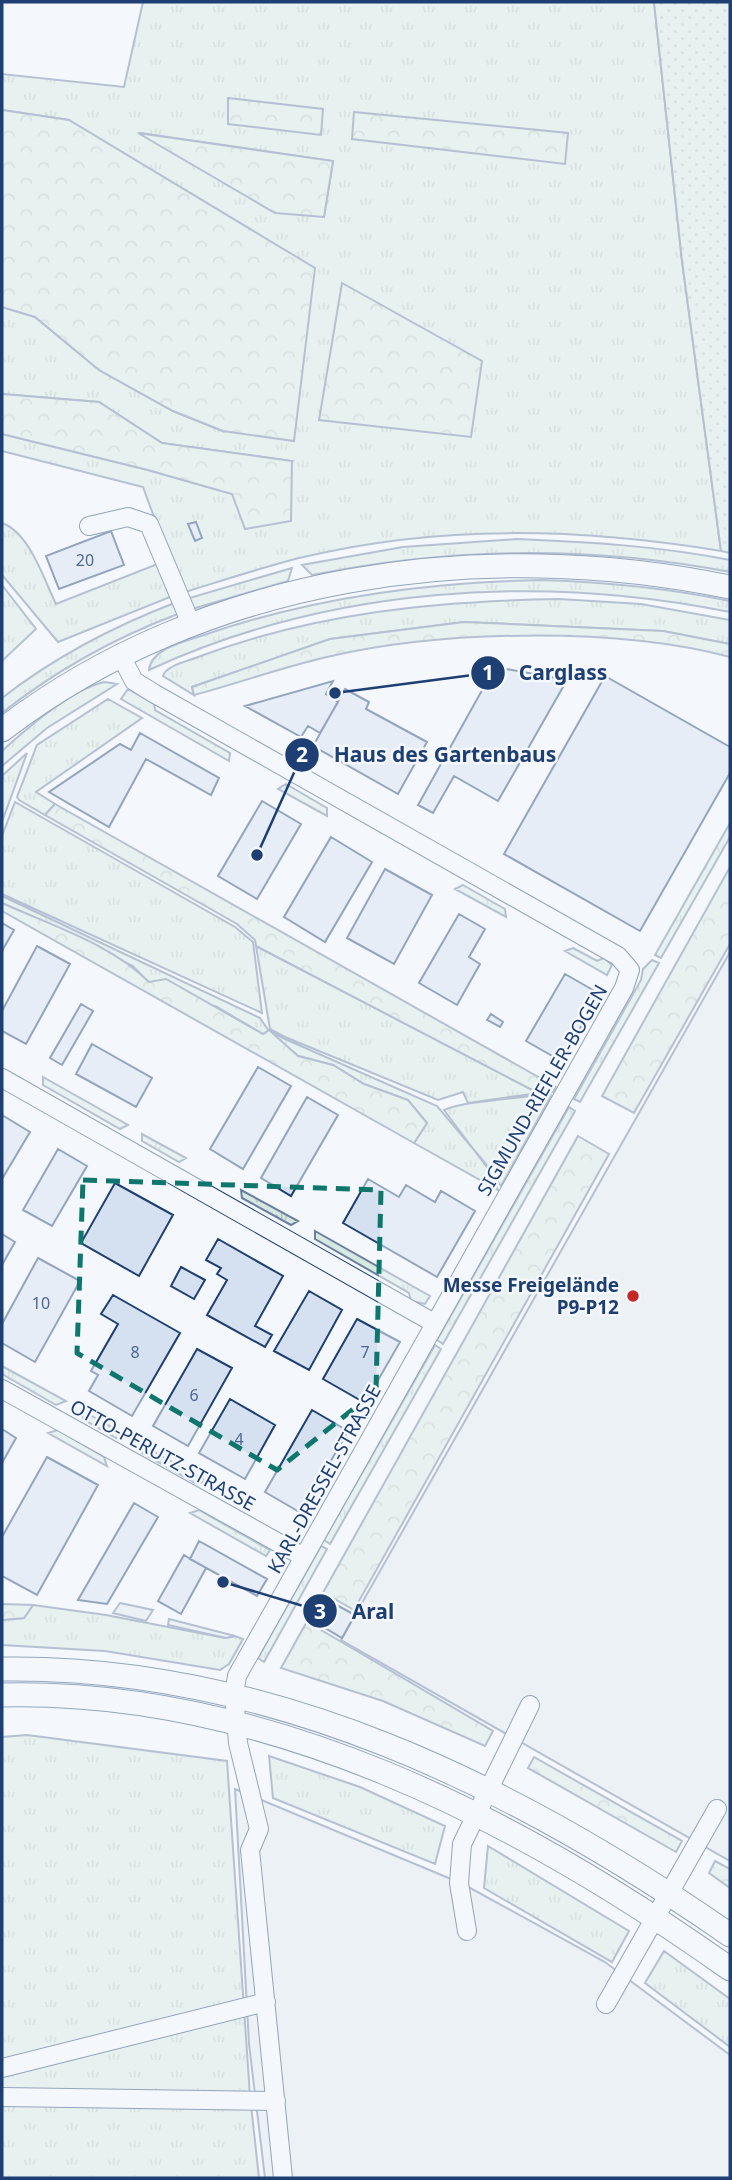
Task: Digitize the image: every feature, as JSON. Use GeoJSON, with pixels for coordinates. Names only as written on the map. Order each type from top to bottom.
{"type":"FeatureCollection","features":[{"type":"Feature","properties":{"kind":"main road"},"geometry":{"type":"LineString","coordinates":[[2,730],[80,676],[120,654],[191,624],[268,599],[350,582],[431,570],[504,565],[593,567],[667,575],[730,587]]}},
{"type":"Feature","properties":{"kind":"main road"},"geometry":{"type":"LineString","coordinates":[[2,1669],[125,1677],[234,1695],[361,1733],[489,1790],[669,1893],[730,1935]]}},
{"type":"Feature","properties":{"kind":"main road"},"geometry":{"type":"LineString","coordinates":[[2,1695],[121,1702],[236,1723],[349,1758],[476,1814],[568,1864],[656,1917],[730,1969]]}},
{"type":"Feature","properties":{"kind":"street"},"geometry":{"type":"LineString","coordinates":[[89,526],[128,517],[149,524],[191,624]]}},
{"type":"Feature","properties":{"kind":"street","name":"SIGMUND-RIEFLER-BOGEN"},"geometry":{"type":"LineString","coordinates":[[120,654],[134,681],[618,956],[630,970],[624,988],[435,1323]]}},
{"type":"Feature","properties":{"kind":"street"},"geometry":{"type":"LineString","coordinates":[[2,1078],[435,1323]]}},
{"type":"Feature","properties":{"kind":"street","name":"KARL-DRESSEL-STRASSE"},"geometry":{"type":"LineString","coordinates":[[234,1695],[237,1676],[435,1323]]}},
{"type":"Feature","properties":{"kind":"street","name":"OTTO-PERUTZ-STRASSE"},"geometry":{"type":"LineString","coordinates":[[2,1389],[304,1557]]}},
{"type":"Feature","properties":{"kind":"street"},"geometry":{"type":"LineString","coordinates":[[234,1695],[236,1723],[259,1829],[250,1850],[283,2178]]}},
{"type":"Feature","properties":{"kind":"street"},"geometry":{"type":"LineString","coordinates":[[467,1931],[461,1905],[458,1856],[530,1706]]}},
{"type":"Feature","properties":{"kind":"street"},"geometry":{"type":"LineString","coordinates":[[606,2004],[717,1809]]}},
{"type":"Feature","properties":{"kind":"street"},"geometry":{"type":"LineString","coordinates":[[2,2068],[266,2002]]}},
{"type":"Feature","properties":{"kind":"street"},"geometry":{"type":"LineString","coordinates":[[2,2096],[276,2101]]}},
{"type":"Feature","properties":{"kind":"highlighted area"},"geometry":{"type":"Polygon","coordinates":[[[83,1180],[381,1190],[376,1391],[277,1470],[77,1353],[83,1180]]]}},
{"type":"Feature","properties":{"kind":"green space"},"geometry":{"type":"Polygon","coordinates":[[[143,2],[654,2],[682,261],[721,551],[668,543],[562,534],[510,533],[404,539],[299,558],[182,593],[143,487],[2,451],[2,434],[232,494],[292,461],[162,443],[99,402],[2,394],[2,307],[35,317],[99,370],[173,411],[223,431],[69,120],[2,110],[2,74],[124,87],[143,2]],[[140,133],[324,217],[333,161],[140,133]]]}},
{"type":"Feature","properties":{"kind":"green space"},"geometry":{"type":"Polygon","coordinates":[[[654,2],[730,2],[730,553],[721,551],[682,261],[654,2]]]}},
{"type":"Feature","properties":{"kind":"green space"},"geometry":{"type":"Polygon","coordinates":[[[228,98],[323,109],[321,135],[228,124],[228,98]]]}},
{"type":"Feature","properties":{"kind":"green space"},"geometry":{"type":"Polygon","coordinates":[[[2,110],[69,120],[315,268],[294,441],[223,431],[173,411],[99,370],[35,317],[2,307],[2,110]]]}},
{"type":"Feature","properties":{"kind":"green space"},"geometry":{"type":"Polygon","coordinates":[[[354,112],[568,133],[565,164],[352,139],[354,112]]]}},
{"type":"Feature","properties":{"kind":"green space"},"geometry":{"type":"Polygon","coordinates":[[[138,133],[333,161],[324,217],[275,213],[138,133]]]}},
{"type":"Feature","properties":{"kind":"green space"},"geometry":{"type":"Polygon","coordinates":[[[342,283],[482,361],[471,437],[319,420],[342,283]]]}},
{"type":"Feature","properties":{"kind":"green space"},"geometry":{"type":"Polygon","coordinates":[[[2,394],[99,402],[162,443],[292,461],[291,521],[245,529],[232,494],[2,434],[2,394]]]}},
{"type":"Feature","properties":{"kind":"green space"},"geometry":{"type":"Polygon","coordinates":[[[2,523],[12,528],[28,547],[56,604],[160,563],[175,595],[58,642],[2,575],[2,523]]]}},
{"type":"Feature","properties":{"kind":"green space"},"geometry":{"type":"Polygon","coordinates":[[[517,539],[624,545],[703,555],[730,560],[730,572],[625,557],[521,553],[417,559],[312,575],[302,565],[403,547],[517,539]]]}},
{"type":"Feature","properties":{"kind":"green space"},"geometry":{"type":"Polygon","coordinates":[[[292,568],[288,581],[192,609],[186,599],[292,568]]]}},
{"type":"Feature","properties":{"kind":"green space"},"geometry":{"type":"Polygon","coordinates":[[[541,580],[636,586],[707,596],[730,601],[730,612],[657,600],[583,593],[509,591],[435,595],[361,605],[288,620],[217,642],[149,670],[156,656],[171,646],[245,622],[329,601],[413,588],[541,580]]]}},
{"type":"Feature","properties":{"kind":"green space"},"geometry":{"type":"Polygon","coordinates":[[[2,585],[36,629],[2,661],[2,585]]]}},
{"type":"Feature","properties":{"kind":"green space"},"geometry":{"type":"Polygon","coordinates":[[[559,599],[641,604],[730,620],[730,644],[663,631],[464,622],[330,639],[192,687],[194,695],[163,676],[177,664],[242,642],[331,620],[421,607],[559,599]]]}},
{"type":"Feature","properties":{"kind":"green space"},"geometry":{"type":"Polygon","coordinates":[[[177,602],[178,614],[86,657],[43,683],[2,713],[2,698],[64,655],[131,621],[177,602]]]}},
{"type":"Feature","properties":{"kind":"green space"},"geometry":{"type":"Polygon","coordinates":[[[464,622],[663,631],[730,644],[730,657],[685,647],[635,641],[583,637],[475,637],[422,641],[327,657],[194,695],[192,687],[330,639],[464,622]]]}},
{"type":"Feature","properties":{"kind":"green space"},"geometry":{"type":"Polygon","coordinates":[[[105,682],[117,684],[47,728],[2,766],[2,751],[37,721],[79,692],[105,682]]]}},
{"type":"Feature","properties":{"kind":"green space"},"geometry":{"type":"Polygon","coordinates":[[[128,689],[154,704],[155,710],[230,753],[229,761],[121,699],[128,689]]]}},
{"type":"Feature","properties":{"kind":"green space"},"geometry":{"type":"Polygon","coordinates":[[[108,699],[142,718],[36,792],[55,804],[45,815],[19,800],[17,797],[37,745],[108,699]]]}},
{"type":"Feature","properties":{"kind":"green space"},"geometry":{"type":"Polygon","coordinates":[[[27,753],[2,822],[2,776],[27,753]]]}},
{"type":"Feature","properties":{"kind":"green space"},"geometry":{"type":"Polygon","coordinates":[[[286,784],[327,808],[327,816],[278,789],[286,784]]]}},
{"type":"Feature","properties":{"kind":"green space"},"geometry":{"type":"Polygon","coordinates":[[[15,802],[235,927],[253,942],[262,1013],[2,894],[2,836],[15,802]]]}},
{"type":"Feature","properties":{"kind":"green space"},"geometry":{"type":"Polygon","coordinates":[[[55,804],[556,1087],[553,1092],[538,1093],[256,946],[255,940],[237,924],[45,815],[55,804]]]}},
{"type":"Feature","properties":{"kind":"green space"},"geometry":{"type":"Polygon","coordinates":[[[730,823],[730,837],[661,958],[655,955],[730,823]]]}},
{"type":"Feature","properties":{"kind":"green space"},"geometry":{"type":"Polygon","coordinates":[[[730,867],[730,944],[634,1113],[602,1096],[730,867]]]}},
{"type":"Feature","properties":{"kind":"green space"},"geometry":{"type":"Polygon","coordinates":[[[463,885],[505,909],[506,917],[455,889],[463,885]]]}},
{"type":"Feature","properties":{"kind":"green space"},"geometry":{"type":"Polygon","coordinates":[[[2,896],[260,1018],[269,1031],[263,1034],[217,1007],[149,983],[133,966],[2,903],[2,896]]]}},
{"type":"Feature","properties":{"kind":"green space"},"geometry":{"type":"Polygon","coordinates":[[[2,903],[99,946],[149,982],[166,979],[263,1034],[269,1030],[298,1056],[333,1065],[364,1084],[408,1100],[427,1123],[414,1143],[2,911],[2,903]]]}},
{"type":"Feature","properties":{"kind":"green space"},"geometry":{"type":"Polygon","coordinates":[[[256,946],[538,1093],[468,1103],[463,1092],[438,1100],[285,1037],[270,1029],[256,946]]]}},
{"type":"Feature","properties":{"kind":"green space"},"geometry":{"type":"Polygon","coordinates":[[[573,948],[597,961],[604,958],[612,965],[607,975],[565,951],[573,948]]]}},
{"type":"Feature","properties":{"kind":"green space"},"geometry":{"type":"Polygon","coordinates":[[[652,960],[659,963],[580,1102],[574,1099],[641,980],[643,969],[652,960]]]}},
{"type":"Feature","properties":{"kind":"green space"},"geometry":{"type":"Polygon","coordinates":[[[269,1031],[437,1106],[486,1164],[498,1190],[414,1143],[427,1123],[408,1100],[364,1084],[333,1065],[298,1056],[269,1031]]]}},
{"type":"Feature","properties":{"kind":"green space"},"geometry":{"type":"Polygon","coordinates":[[[43,1077],[128,1125],[120,1129],[43,1085],[43,1077]]]}},
{"type":"Feature","properties":{"kind":"green space"},"geometry":{"type":"Polygon","coordinates":[[[550,1093],[551,1096],[501,1186],[444,1110],[467,1104],[550,1093]]]}},
{"type":"Feature","properties":{"kind":"green space"},"geometry":{"type":"Polygon","coordinates":[[[569,1107],[575,1111],[443,1344],[437,1340],[569,1107]]]}},
{"type":"Feature","properties":{"kind":"green space"},"geometry":{"type":"Polygon","coordinates":[[[142,1134],[186,1158],[179,1162],[142,1141],[142,1134]]]}},
{"type":"Feature","properties":{"kind":"green space"},"geometry":{"type":"Polygon","coordinates":[[[578,1136],[609,1154],[354,1610],[333,1598],[316,1627],[493,1731],[485,1746],[383,1701],[281,1668],[578,1136]]]}},
{"type":"Feature","properties":{"kind":"green space"},"geometry":{"type":"Polygon","coordinates":[[[241,1190],[298,1221],[291,1225],[242,1198],[241,1190]]]}},
{"type":"Feature","properties":{"kind":"green space"},"geometry":{"type":"Polygon","coordinates":[[[315,1231],[430,1296],[425,1304],[411,1301],[409,1293],[315,1239],[315,1231]]]}},
{"type":"Feature","properties":{"kind":"green space"},"geometry":{"type":"Polygon","coordinates":[[[435,1345],[441,1349],[330,1544],[324,1540],[435,1345]]]}},
{"type":"Feature","properties":{"kind":"green space"},"geometry":{"type":"Polygon","coordinates":[[[2,1366],[66,1401],[56,1405],[2,1374],[2,1366]]]}},
{"type":"Feature","properties":{"kind":"green space"},"geometry":{"type":"Polygon","coordinates":[[[81,1410],[126,1435],[118,1439],[83,1419],[81,1410]]]}},
{"type":"Feature","properties":{"kind":"green space"},"geometry":{"type":"Polygon","coordinates":[[[58,1430],[104,1457],[107,1466],[48,1433],[58,1430]]]}},
{"type":"Feature","properties":{"kind":"green space"},"geometry":{"type":"Polygon","coordinates":[[[139,1443],[206,1481],[197,1484],[142,1453],[139,1443]]]}},
{"type":"Feature","properties":{"kind":"green space"},"geometry":{"type":"Polygon","coordinates":[[[199,1510],[270,1550],[266,1556],[190,1513],[199,1510]]]}},
{"type":"Feature","properties":{"kind":"green space"},"geometry":{"type":"Polygon","coordinates":[[[321,1546],[327,1549],[264,1662],[258,1658],[321,1546]]]}},
{"type":"Feature","properties":{"kind":"green space"},"geometry":{"type":"Polygon","coordinates":[[[2,1604],[33,1605],[24,1618],[2,1620],[2,1604]]]}},
{"type":"Feature","properties":{"kind":"green space"},"geometry":{"type":"Polygon","coordinates":[[[33,1605],[243,1639],[229,1664],[220,1670],[105,1651],[2,1645],[2,1620],[24,1618],[33,1605]]]}},
{"type":"Feature","properties":{"kind":"green space"},"geometry":{"type":"Polygon","coordinates":[[[27,1735],[227,1761],[250,2096],[259,2178],[2,2178],[2,1737],[27,1735]]]}},
{"type":"Feature","properties":{"kind":"green space"},"geometry":{"type":"Polygon","coordinates":[[[269,1756],[360,1787],[445,1826],[435,1864],[273,1798],[269,1756]]]}},
{"type":"Feature","properties":{"kind":"green space"},"geometry":{"type":"Polygon","coordinates":[[[534,1757],[682,1841],[676,1852],[528,1768],[534,1757]]]}},
{"type":"Feature","properties":{"kind":"green space"},"geometry":{"type":"Polygon","coordinates":[[[488,1846],[629,1931],[612,1962],[484,1888],[488,1846]]]}},
{"type":"Feature","properties":{"kind":"green space"},"geometry":{"type":"Polygon","coordinates":[[[715,1861],[730,1869],[730,1888],[709,1873],[715,1861]]]}},
{"type":"Feature","properties":{"kind":"green space"},"geometry":{"type":"Polygon","coordinates":[[[664,1951],[730,1999],[730,2047],[645,1983],[664,1951]]]}},
{"type":"Feature","properties":{"kind":"shaded area","name":"Messe Freigelände P9-P12"},"geometry":{"type":"Polygon","coordinates":[[[730,952],[730,1861],[341,1640],[730,952]]]}},
{"type":"Feature","properties":{"kind":"shaded area"},"geometry":{"type":"Polygon","coordinates":[[[120,1603],[153,1610],[146,1621],[113,1613],[120,1603]]]}},
{"type":"Feature","properties":{"kind":"shaded area"},"geometry":{"type":"Polygon","coordinates":[[[169,1619],[235,1636],[226,1638],[168,1625],[169,1619]]]}},
{"type":"Feature","properties":{"kind":"shaded area"},"geometry":{"type":"Polygon","coordinates":[[[235,1789],[463,1884],[605,1962],[730,2055],[730,2178],[265,2178],[249,2044],[235,1789]]]}},
{"type":"Feature","properties":{"kind":"building"},"geometry":{"type":"Polygon","coordinates":[[[196,522],[202,538],[195,541],[188,524],[196,522]]]}},
{"type":"Feature","properties":{"kind":"building"},"geometry":{"type":"Polygon","coordinates":[[[111,531],[124,565],[59,589],[46,556],[111,531]]]}},
{"type":"Feature","properties":{"kind":"building"},"geometry":{"type":"Polygon","coordinates":[[[495,667],[567,680],[498,801],[454,776],[433,813],[418,805],[495,667]]]}},
{"type":"Feature","properties":{"kind":"building"},"geometry":{"type":"Polygon","coordinates":[[[605,676],[730,747],[730,773],[640,931],[504,854],[605,676]]]}},
{"type":"Feature","properties":{"kind":"building"},"geometry":{"type":"Polygon","coordinates":[[[333,681],[326,694],[338,702],[320,733],[308,726],[301,737],[245,706],[333,681]]]}},
{"type":"Feature","properties":{"kind":"building"},"geometry":{"type":"Polygon","coordinates":[[[345,689],[369,702],[366,709],[427,742],[398,794],[313,746],[345,689]]]}},
{"type":"Feature","properties":{"kind":"building"},"geometry":{"type":"Polygon","coordinates":[[[140,733],[219,778],[211,795],[146,759],[109,827],[49,792],[120,744],[131,750],[140,733]]]}},
{"type":"Feature","properties":{"kind":"building"},"geometry":{"type":"Polygon","coordinates":[[[262,801],[301,824],[257,899],[218,876],[262,801]]]}},
{"type":"Feature","properties":{"kind":"building"},"geometry":{"type":"Polygon","coordinates":[[[331,837],[372,862],[325,942],[284,917],[331,837]]]}},
{"type":"Feature","properties":{"kind":"building"},"geometry":{"type":"Polygon","coordinates":[[[385,869],[432,895],[394,964],[347,938],[385,869]]]}},
{"type":"Feature","properties":{"kind":"building"},"geometry":{"type":"Polygon","coordinates":[[[459,914],[485,929],[469,957],[480,964],[457,1005],[419,983],[459,914]]]}},
{"type":"Feature","properties":{"kind":"building"},"geometry":{"type":"Polygon","coordinates":[[[2,923],[14,930],[2,951],[2,923]]]}},
{"type":"Feature","properties":{"kind":"building"},"geometry":{"type":"Polygon","coordinates":[[[37,946],[70,964],[26,1044],[2,1031],[2,1011],[37,946]]]}},
{"type":"Feature","properties":{"kind":"building"},"geometry":{"type":"Polygon","coordinates":[[[565,974],[600,994],[561,1061],[526,1041],[565,974]]]}},
{"type":"Feature","properties":{"kind":"building"},"geometry":{"type":"Polygon","coordinates":[[[81,1004],[93,1011],[62,1065],[50,1058],[81,1004]]]}},
{"type":"Feature","properties":{"kind":"building"},"geometry":{"type":"Polygon","coordinates":[[[491,1014],[503,1022],[500,1027],[487,1020],[491,1014]]]}},
{"type":"Feature","properties":{"kind":"building"},"geometry":{"type":"Polygon","coordinates":[[[92,1044],[152,1078],[136,1107],[76,1074],[92,1044]]]}},
{"type":"Feature","properties":{"kind":"building"},"geometry":{"type":"Polygon","coordinates":[[[258,1067],[291,1086],[243,1169],[210,1149],[258,1067]]]}},
{"type":"Feature","properties":{"kind":"building"},"geometry":{"type":"Polygon","coordinates":[[[307,1097],[338,1115],[291,1196],[261,1178],[307,1097]]]}},
{"type":"Feature","properties":{"kind":"building"},"geometry":{"type":"Polygon","coordinates":[[[2,1115],[30,1132],[2,1179],[2,1115]]]}},
{"type":"Feature","properties":{"kind":"building"},"geometry":{"type":"Polygon","coordinates":[[[58,1149],[87,1166],[52,1226],[23,1210],[58,1149]]]}},
{"type":"Feature","properties":{"kind":"building"},"geometry":{"type":"Polygon","coordinates":[[[368,1179],[399,1197],[406,1185],[435,1202],[441,1191],[475,1211],[437,1277],[343,1223],[368,1179]]]}},
{"type":"Feature","properties":{"kind":"building"},"geometry":{"type":"Polygon","coordinates":[[[115,1183],[173,1215],[139,1276],[81,1243],[115,1183]]]}},
{"type":"Feature","properties":{"kind":"building"},"geometry":{"type":"Polygon","coordinates":[[[2,1234],[15,1242],[2,1265],[2,1234]]]}},
{"type":"Feature","properties":{"kind":"building"},"geometry":{"type":"Polygon","coordinates":[[[218,1239],[283,1276],[255,1326],[272,1335],[265,1347],[207,1315],[227,1280],[217,1274],[221,1268],[206,1260],[218,1239]]]}},
{"type":"Feature","properties":{"kind":"building"},"geometry":{"type":"Polygon","coordinates":[[[38,1258],[80,1281],[35,1362],[2,1343],[2,1324],[38,1258]]]}},
{"type":"Feature","properties":{"kind":"building"},"geometry":{"type":"Polygon","coordinates":[[[181,1267],[205,1280],[194,1299],[171,1286],[181,1267]]]}},
{"type":"Feature","properties":{"kind":"building"},"geometry":{"type":"Polygon","coordinates":[[[309,1291],[342,1310],[309,1370],[274,1351],[309,1291]]]}},
{"type":"Feature","properties":{"kind":"building"},"geometry":{"type":"Polygon","coordinates":[[[113,1295],[180,1333],[132,1416],[89,1391],[98,1375],[91,1371],[118,1324],[101,1314],[113,1295]]]}},
{"type":"Feature","properties":{"kind":"building"},"geometry":{"type":"Polygon","coordinates":[[[357,1319],[400,1342],[365,1403],[323,1379],[357,1319]]]}},
{"type":"Feature","properties":{"kind":"building"},"geometry":{"type":"Polygon","coordinates":[[[197,1349],[232,1368],[188,1446],[153,1426],[197,1349]]]}},
{"type":"Feature","properties":{"kind":"building"},"geometry":{"type":"Polygon","coordinates":[[[230,1399],[275,1425],[245,1479],[199,1453],[230,1399]]]}},
{"type":"Feature","properties":{"kind":"building"},"geometry":{"type":"Polygon","coordinates":[[[312,1410],[348,1431],[301,1513],[265,1492],[312,1410]]]}},
{"type":"Feature","properties":{"kind":"building"},"geometry":{"type":"Polygon","coordinates":[[[2,1429],[16,1438],[2,1463],[2,1429]]]}},
{"type":"Feature","properties":{"kind":"building"},"geometry":{"type":"Polygon","coordinates":[[[47,1457],[98,1485],[37,1595],[2,1576],[2,1537],[47,1457]]]}},
{"type":"Feature","properties":{"kind":"building"},"geometry":{"type":"Polygon","coordinates":[[[134,1503],[158,1517],[107,1604],[78,1600],[134,1503]]]}},
{"type":"Feature","properties":{"kind":"building"},"geometry":{"type":"Polygon","coordinates":[[[199,1541],[267,1579],[257,1596],[190,1559],[199,1541]]]}},
{"type":"Feature","properties":{"kind":"building"},"geometry":{"type":"Polygon","coordinates":[[[184,1555],[206,1568],[181,1614],[158,1601],[184,1555]]]}},
{"type":"Feature","properties":{"kind":"building"},"geometry":{"type":"Polygon","coordinates":[[[333,1603],[355,1615],[342,1638],[320,1625],[333,1603]]]}},
{"type":"Feature","properties":{"kind":"place","name":"Carglass"},"geometry":{"type":"Point","coordinates":[335,693]}},
{"type":"Feature","properties":{"kind":"place","name":"Haus des Gartenbaus"},"geometry":{"type":"Point","coordinates":[257,855]}},
{"type":"Feature","properties":{"kind":"place","name":"Messe Freigelände P9-P12"},"geometry":{"type":"Point","coordinates":[633,1296]}},
{"type":"Feature","properties":{"kind":"place","name":"Aral"},"geometry":{"type":"Point","coordinates":[223,1582]}}]}
